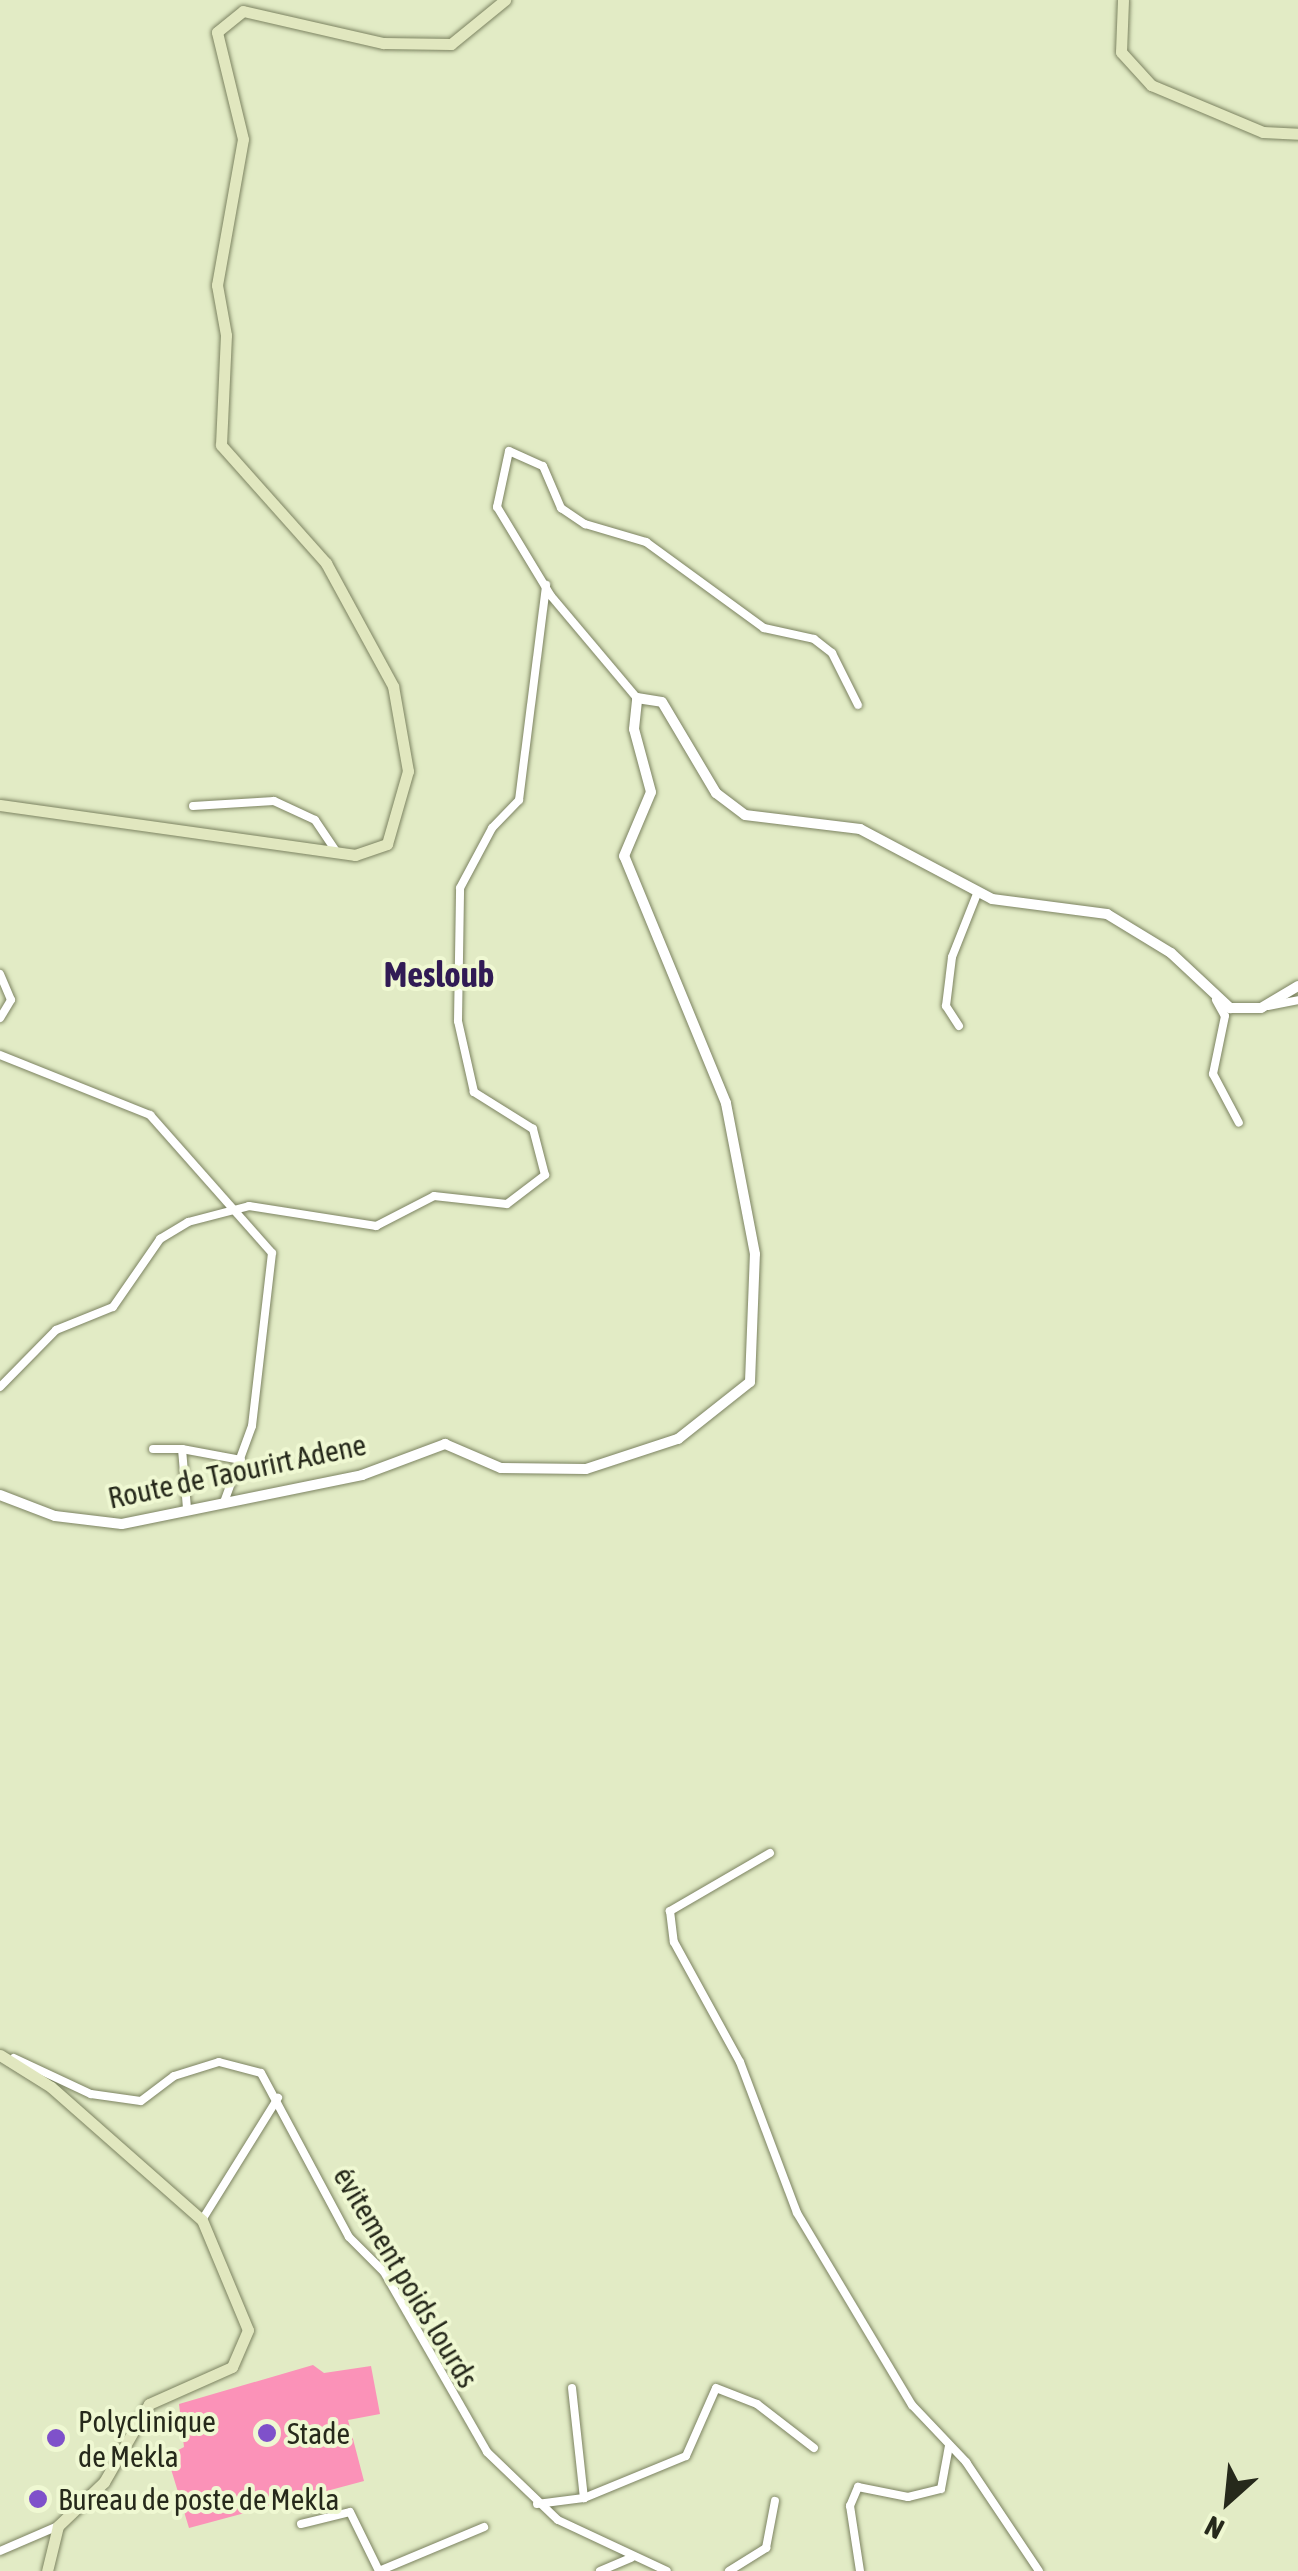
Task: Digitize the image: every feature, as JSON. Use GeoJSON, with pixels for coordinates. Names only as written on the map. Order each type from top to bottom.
{"type":"FeatureCollection","features":[{"type":"Feature","properties":{"kind":"main road"},"geometry":{"type":"LineString","coordinates":[[0,805],[336,851],[374,853],[398,826],[405,733],[393,686],[326,563],[221,445],[226,336],[218,285],[244,139],[217,32],[243,11],[383,43],[451,44],[505,0]]}},
{"type":"Feature","properties":{"kind":"main road"},"geometry":{"type":"LineString","coordinates":[[1122,0],[1121,52],[1151,85],[1263,132],[1298,134]]}},
{"type":"Feature","properties":{"kind":"main road"},"geometry":{"type":"LineString","coordinates":[[0,2054],[50,2087],[202,2220],[246,2312],[242,2352],[214,2378],[150,2404],[104,2482],[58,2526],[48,2571]]}},
{"type":"Feature","properties":{"kind":"street"},"geometry":{"type":"LineString","coordinates":[[858,705],[832,653],[814,639],[764,628],[646,542],[585,524],[561,508],[543,466],[509,451],[496,506],[546,585],[637,698],[662,702],[676,718],[729,807],[860,829],[976,894],[1107,914],[1171,953],[1216,1000],[1225,1016],[1213,1074],[1239,1123]]}},
{"type":"Feature","properties":{"kind":"street"},"geometry":{"type":"LineString","coordinates":[[0,1387],[36,1345],[113,1307],[160,1238],[232,1209],[376,1226],[434,1196],[507,1204],[546,1175],[533,1129],[474,1092],[458,1020],[461,882],[518,800],[546,585]]}},
{"type":"Feature","properties":{"kind":"street","name":"Route de Taourirt Adene"},"geometry":{"type":"LineString","coordinates":[[0,1495],[94,1525],[362,1474],[446,1444],[501,1468],[622,1462],[678,1439],[750,1382],[755,1254],[726,1103],[624,856],[651,792],[634,729],[637,698]]}},
{"type":"Feature","properties":{"kind":"street"},"geometry":{"type":"LineString","coordinates":[[193,806],[274,801],[315,820],[336,851]]}},
{"type":"Feature","properties":{"kind":"street"},"geometry":{"type":"LineString","coordinates":[[959,1026],[946,1006],[952,957],[976,894]]}},
{"type":"Feature","properties":{"kind":"street"},"geometry":{"type":"LineString","coordinates":[[0,974],[11,1000],[0,1018]]}},
{"type":"Feature","properties":{"kind":"street"},"geometry":{"type":"LineString","coordinates":[[1260,1008],[1298,986]]}},
{"type":"Feature","properties":{"kind":"street"},"geometry":{"type":"LineString","coordinates":[[1216,1000],[1260,1008],[1298,1000]]}},
{"type":"Feature","properties":{"kind":"street"},"geometry":{"type":"LineString","coordinates":[[0,1054],[136,1106],[274,1260],[241,1460],[224,1502]]}},
{"type":"Feature","properties":{"kind":"street"},"geometry":{"type":"LineString","coordinates":[[152,1449],[182,1448],[241,1460]]}},
{"type":"Feature","properties":{"kind":"street"},"geometry":{"type":"LineString","coordinates":[[182,1448],[187,1508]]}},
{"type":"Feature","properties":{"kind":"street"},"geometry":{"type":"LineString","coordinates":[[770,1853],[682,1902],[668,1927],[740,2062],[796,2213],[912,2405],[950,2446],[1039,2571]]}},
{"type":"Feature","properties":{"kind":"street","name":"évitement poids lourds"},"geometry":{"type":"LineString","coordinates":[[0,2054],[91,2094],[141,2101],[174,2076],[220,2062],[261,2074],[278,2098],[349,2237],[384,2272],[487,2452],[536,2504],[631,2558],[667,2571]]}},
{"type":"Feature","properties":{"kind":"street"},"geometry":{"type":"LineString","coordinates":[[202,2220],[278,2098]]}},
{"type":"Feature","properties":{"kind":"street"},"geometry":{"type":"LineString","coordinates":[[572,2388],[584,2498]]}},
{"type":"Feature","properties":{"kind":"street"},"geometry":{"type":"LineString","coordinates":[[536,2504],[584,2498],[686,2456],[716,2388],[757,2404],[814,2448]]}},
{"type":"Feature","properties":{"kind":"street"},"geometry":{"type":"LineString","coordinates":[[860,2571],[850,2506],[858,2487],[908,2497],[941,2488],[950,2446]]}},
{"type":"Feature","properties":{"kind":"street"},"geometry":{"type":"LineString","coordinates":[[729,2571],[766,2548],[774,2500]]}},
{"type":"Feature","properties":{"kind":"street"},"geometry":{"type":"LineString","coordinates":[[301,2524],[350,2512],[379,2571],[484,2527]]}},
{"type":"Feature","properties":{"kind":"street"},"geometry":{"type":"LineString","coordinates":[[0,2551],[58,2526]]}},
{"type":"Feature","properties":{"kind":"street"},"geometry":{"type":"LineString","coordinates":[[600,2571],[631,2558]]}},
{"type":"Feature","properties":{"kind":"shaded area","name":"Stade"},"geometry":{"type":"Polygon","coordinates":[[[313,2365],[324,2373],[371,2366],[380,2414],[348,2420],[364,2481],[189,2528],[167,2456],[184,2447],[179,2404],[313,2365]]]}},
{"type":"Feature","properties":{"kind":"place","name":"Stade"},"geometry":{"type":"Point","coordinates":[267,2433]}},
{"type":"Feature","properties":{"kind":"place","name":"Polyclinique de Mekla"},"geometry":{"type":"Point","coordinates":[56,2438]}},
{"type":"Feature","properties":{"kind":"place","name":"Bureau de poste de Mekla"},"geometry":{"type":"Point","coordinates":[38,2499]}},
{"type":"Feature","properties":{"kind":"district","name":"Mesloub"},"geometry":{"type":"Point","coordinates":[439,974]}}]}
